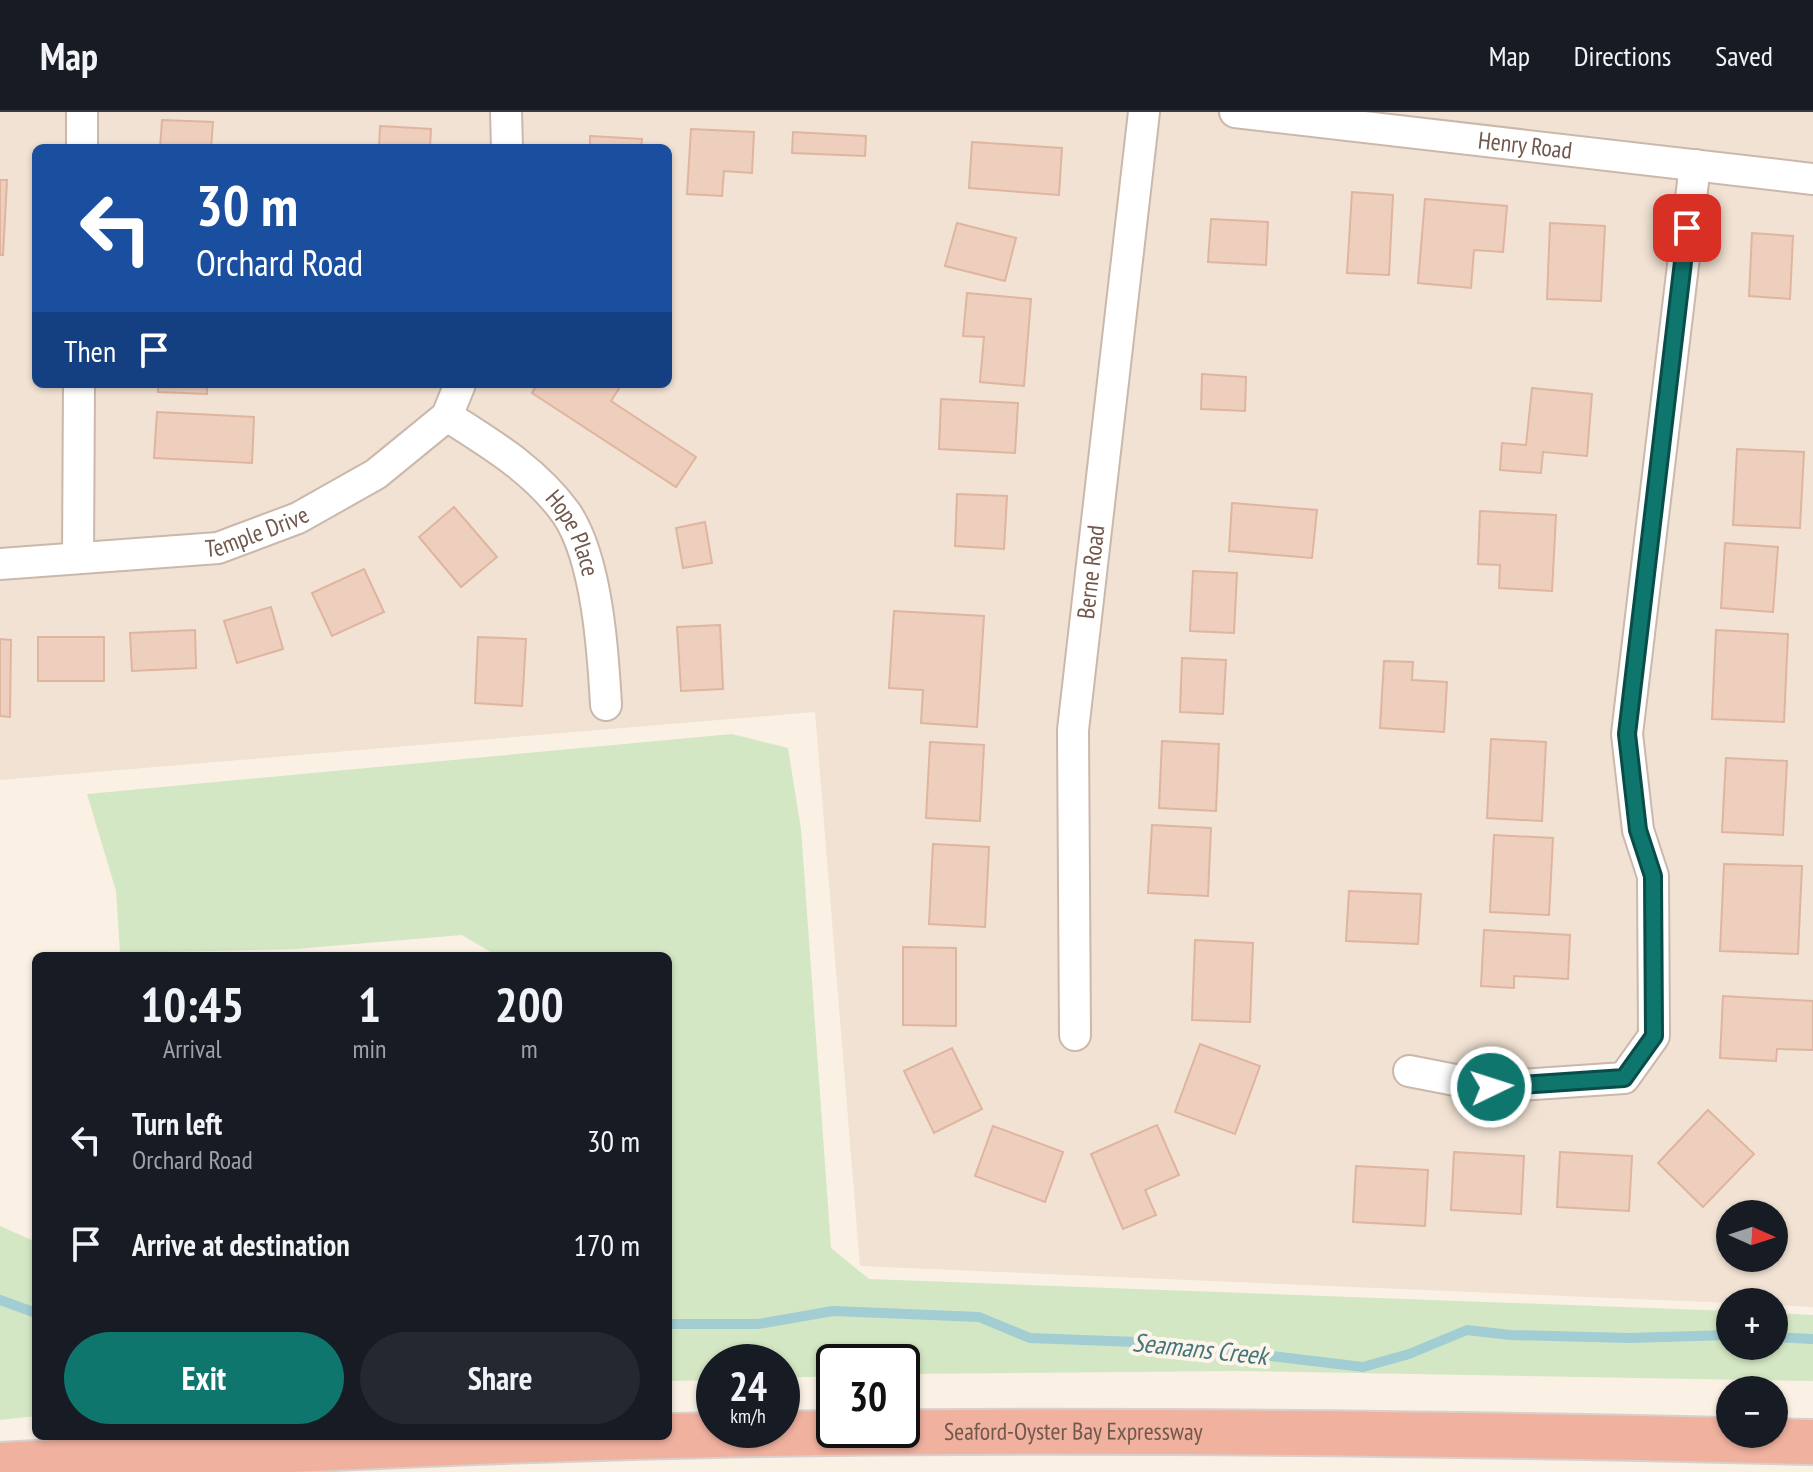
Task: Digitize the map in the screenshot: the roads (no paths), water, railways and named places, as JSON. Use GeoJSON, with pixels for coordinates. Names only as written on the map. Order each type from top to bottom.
{"type":"FeatureCollection","features":[{"type":"Feature","properties":{"kind":"highway","name":"Seaford-Oyster Bay Expressway"},"geometry":{"type":"LineString","coordinates":[[672,1436],[844,1432],[1387,1434],[1813,1442]]}},
{"type":"Feature","properties":{"kind":"highway","name":"Seaford-Oyster Bay Expressway"},"geometry":{"type":"LineString","coordinates":[[0,1465],[523,1440]]}},
{"type":"Feature","properties":{"kind":"street"},"geometry":{"type":"LineString","coordinates":[[82,112],[82,144]]}},
{"type":"Feature","properties":{"kind":"street"},"geometry":{"type":"LineString","coordinates":[[506,112],[507,144]]}},
{"type":"Feature","properties":{"kind":"street","name":"Berne Road"},"geometry":{"type":"LineString","coordinates":[[1075,1035],[1073,730],[1144,112]]}},
{"type":"Feature","properties":{"kind":"street","name":"Henry Road"},"geometry":{"type":"LineString","coordinates":[[1235,112],[1422,122],[1695,165],[1813,179]]}},
{"type":"Feature","properties":{"kind":"street"},"geometry":{"type":"LineString","coordinates":[[1409,1071],[1491,1087],[1624,1078],[1654,1036],[1653,876],[1638,830],[1627,734],[1695,165]]}},
{"type":"Feature","properties":{"kind":"street"},"geometry":{"type":"LineString","coordinates":[[78,558],[79,388]]}},
{"type":"Feature","properties":{"kind":"street","name":"Temple Drive"},"geometry":{"type":"LineString","coordinates":[[0,564],[218,548],[298,518],[376,474],[447,416],[458,388]]}},
{"type":"Feature","properties":{"kind":"street","name":"Hope Place"},"geometry":{"type":"LineString","coordinates":[[447,416],[510,457],[543,486],[568,516],[583,553],[595,601],[604,659],[606,705]]}},
{"type":"Feature","properties":{"kind":"waterway","name":"Seamans Creek"},"geometry":{"type":"LineString","coordinates":[[0,1300],[32,1312]]}},
{"type":"Feature","properties":{"kind":"waterway","name":"Seamans Creek"},"geometry":{"type":"LineString","coordinates":[[672,1324],[758,1324],[833,1311],[979,1317],[1030,1338],[1163,1343],[1363,1367],[1409,1354],[1467,1330],[1510,1335],[1629,1338],[1716,1335]]}},
{"type":"Feature","properties":{"kind":"waterway","name":"Seamans Creek"},"geometry":{"type":"LineString","coordinates":[[1788,1338],[1813,1339]]}}]}
